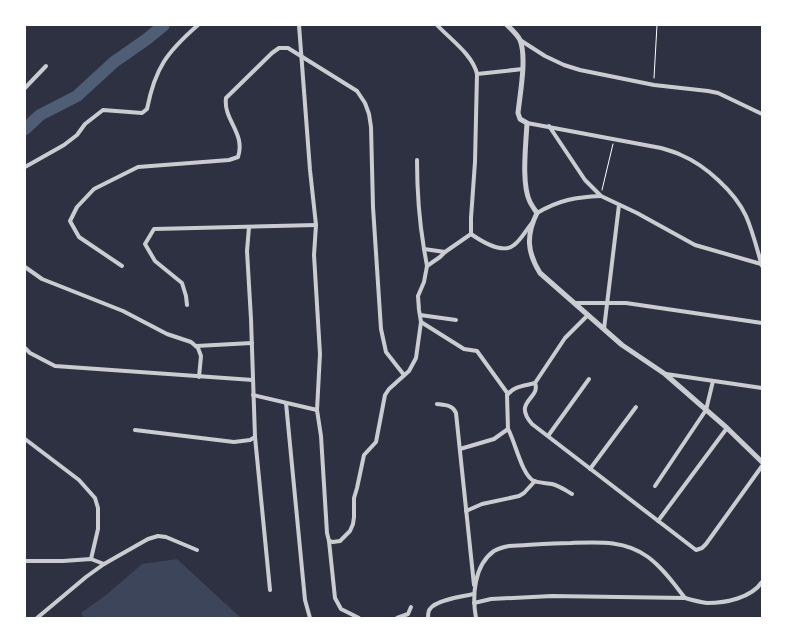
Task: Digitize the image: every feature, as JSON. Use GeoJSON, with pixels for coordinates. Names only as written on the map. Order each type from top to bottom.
{"type":"FeatureCollection","features":[{"type":"Feature","properties":{"kind":"street"},"geometry":{"type":"LineString","coordinates":[[25,167],[64,145],[77,135],[85,124],[102,110],[142,113],[145,111],[147,109],[154,80],[164,60],[180,40],[198,25]]}},
{"type":"Feature","properties":{"kind":"street"},"geometry":{"type":"LineString","coordinates":[[299,25],[310,170],[316,225],[314,255],[320,354],[317,410],[321,436],[327,533],[330,541],[335,598],[341,609],[359,618]]}},
{"type":"Feature","properties":{"kind":"street"},"geometry":{"type":"LineString","coordinates":[[437,25],[471,60],[476,68],[477,74],[475,162],[470,218],[471,234]]}},
{"type":"Feature","properties":{"kind":"street"},"geometry":{"type":"LineString","coordinates":[[507,25],[520,40],[545,56],[564,65],[580,70],[654,85],[718,93],[762,114]]}},
{"type":"Feature","properties":{"kind":"street"},"geometry":{"type":"LineString","coordinates":[[520,40],[523,69],[518,116],[523,121],[661,148],[682,155],[703,167],[722,183],[739,203],[752,232],[762,265]]}},
{"type":"Feature","properties":{"kind":"street"},"geometry":{"type":"LineString","coordinates":[[122,266],[79,237],[70,221],[77,207],[94,189],[138,167],[229,160],[238,157],[241,148],[227,112],[225,105],[226,98],[272,52],[280,48],[288,48],[352,88],[366,103],[371,127],[373,207],[381,329],[386,352],[404,375]]}},
{"type":"Feature","properties":{"kind":"street"},"geometry":{"type":"LineString","coordinates":[[25,88],[46,66]]}},
{"type":"Feature","properties":{"kind":"street"},"geometry":{"type":"LineString","coordinates":[[477,74],[523,69]]}},
{"type":"Feature","properties":{"kind":"street"},"geometry":{"type":"LineString","coordinates":[[527,123],[525,159],[526,186],[530,202],[537,213]]}},
{"type":"Feature","properties":{"kind":"street"},"geometry":{"type":"LineString","coordinates":[[548,126],[585,180],[601,196],[695,245],[762,265]]}},
{"type":"Feature","properties":{"kind":"street"},"geometry":{"type":"LineString","coordinates":[[330,541],[340,541],[350,531],[354,517],[354,498],[364,455],[376,442],[385,395],[413,365],[416,358],[421,322],[418,296],[424,282],[427,266],[421,232],[417,160]]}},
{"type":"Feature","properties":{"kind":"street"},"geometry":{"type":"LineString","coordinates":[[471,234],[486,244],[504,248],[511,247],[532,223],[537,213],[558,202],[578,197],[601,196]]}},
{"type":"Feature","properties":{"kind":"street"},"geometry":{"type":"LineString","coordinates":[[604,329],[619,205]]}},
{"type":"Feature","properties":{"kind":"street"},"geometry":{"type":"LineString","coordinates":[[532,223],[530,246],[532,261],[540,273],[622,345],[665,374],[727,428],[762,462]]}},
{"type":"Feature","properties":{"kind":"street"},"geometry":{"type":"LineString","coordinates":[[187,305],[182,283],[155,261],[145,244],[154,229],[316,225]]}},
{"type":"Feature","properties":{"kind":"street"},"geometry":{"type":"LineString","coordinates":[[249,227],[247,251],[255,437],[270,590]]}},
{"type":"Feature","properties":{"kind":"street"},"geometry":{"type":"LineString","coordinates":[[427,266],[471,234]]}},
{"type":"Feature","properties":{"kind":"street"},"geometry":{"type":"LineString","coordinates":[[424,249],[445,252]]}},
{"type":"Feature","properties":{"kind":"street"},"geometry":{"type":"LineString","coordinates":[[25,267],[42,279],[122,311],[167,334],[191,342],[198,348],[202,356],[199,377]]}},
{"type":"Feature","properties":{"kind":"street"},"geometry":{"type":"LineString","coordinates":[[575,303],[607,303],[650,306],[762,323]]}},
{"type":"Feature","properties":{"kind":"street"},"geometry":{"type":"LineString","coordinates":[[588,315],[575,327],[557,348],[535,383],[536,391],[527,402],[525,408],[526,414],[532,424],[692,547],[698,550],[706,544],[762,466]]}},
{"type":"Feature","properties":{"kind":"street"},"geometry":{"type":"LineString","coordinates":[[420,316],[456,320]]}},
{"type":"Feature","properties":{"kind":"street"},"geometry":{"type":"LineString","coordinates":[[421,322],[464,349],[477,351],[508,394]]}},
{"type":"Feature","properties":{"kind":"street"},"geometry":{"type":"LineString","coordinates":[[196,346],[252,343]]}},
{"type":"Feature","properties":{"kind":"street"},"geometry":{"type":"LineString","coordinates":[[25,348],[30,353],[54,366],[253,380]]}},
{"type":"Feature","properties":{"kind":"street"},"geometry":{"type":"LineString","coordinates":[[665,374],[762,388]]}},
{"type":"Feature","properties":{"kind":"street"},"geometry":{"type":"LineString","coordinates":[[548,436],[589,379]]}},
{"type":"Feature","properties":{"kind":"street"},"geometry":{"type":"LineString","coordinates":[[655,486],[706,410],[713,381]]}},
{"type":"Feature","properties":{"kind":"street"},"geometry":{"type":"LineString","coordinates":[[535,383],[516,387],[508,394],[506,402],[508,429],[528,477],[535,481],[559,486],[572,494]]}},
{"type":"Feature","properties":{"kind":"street"},"geometry":{"type":"LineString","coordinates":[[254,395],[317,410]]}},
{"type":"Feature","properties":{"kind":"street"},"geometry":{"type":"LineString","coordinates":[[286,403],[305,600],[310,618]]}},
{"type":"Feature","properties":{"kind":"street"},"geometry":{"type":"LineString","coordinates":[[437,404],[451,406],[454,410],[460,449],[476,618]]}},
{"type":"Feature","properties":{"kind":"street"},"geometry":{"type":"LineString","coordinates":[[590,469],[636,407]]}},
{"type":"Feature","properties":{"kind":"street"},"geometry":{"type":"LineString","coordinates":[[658,521],[727,428]]}},
{"type":"Feature","properties":{"kind":"street"},"geometry":{"type":"LineString","coordinates":[[460,449],[494,439],[508,429]]}},
{"type":"Feature","properties":{"kind":"street"},"geometry":{"type":"LineString","coordinates":[[135,430],[234,442],[250,440],[255,437]]}},
{"type":"Feature","properties":{"kind":"street"},"geometry":{"type":"LineString","coordinates":[[25,439],[79,480],[94,498],[98,508],[99,524],[91,559]]}},
{"type":"Feature","properties":{"kind":"street"},"geometry":{"type":"LineString","coordinates":[[466,511],[482,504],[518,496],[524,493],[535,481]]}},
{"type":"Feature","properties":{"kind":"street"},"geometry":{"type":"LineString","coordinates":[[37,618],[104,564],[148,539],[158,536],[166,536],[197,550]]}},
{"type":"Feature","properties":{"kind":"street"},"geometry":{"type":"LineString","coordinates":[[474,592],[477,577],[486,559],[499,548],[509,546],[604,542],[620,544],[633,548],[648,557],[666,574],[685,598]]}},
{"type":"Feature","properties":{"kind":"street"},"geometry":{"type":"LineString","coordinates":[[25,561],[91,559],[104,564]]}},
{"type":"Feature","properties":{"kind":"street"},"geometry":{"type":"LineString","coordinates":[[474,603],[491,598],[552,596],[685,598],[706,603],[720,602],[749,594],[762,582]]}},
{"type":"Feature","properties":{"kind":"street"},"geometry":{"type":"LineString","coordinates":[[428,618],[429,610],[433,606],[443,601],[474,592]]}},
{"type":"Feature","properties":{"kind":"street"},"geometry":{"type":"LineString","coordinates":[[397,618],[408,614],[411,607]]}},
{"type":"Feature","properties":{"kind":"path"},"geometry":{"type":"LineString","coordinates":[[654,85],[657,25]]}},
{"type":"Feature","properties":{"kind":"path"},"geometry":{"type":"LineString","coordinates":[[601,196],[614,139]]}},
{"type":"Feature","properties":{"kind":"shaded area"},"geometry":{"type":"Polygon","coordinates":[[[177,559],[241,618],[84,618],[81,613],[106,595],[142,564],[177,559]]]}},
{"type":"Feature","properties":{"kind":"waterway"},"geometry":{"type":"LineString","coordinates":[[25,129],[40,115],[77,96],[114,62],[164,25]]}}]}
